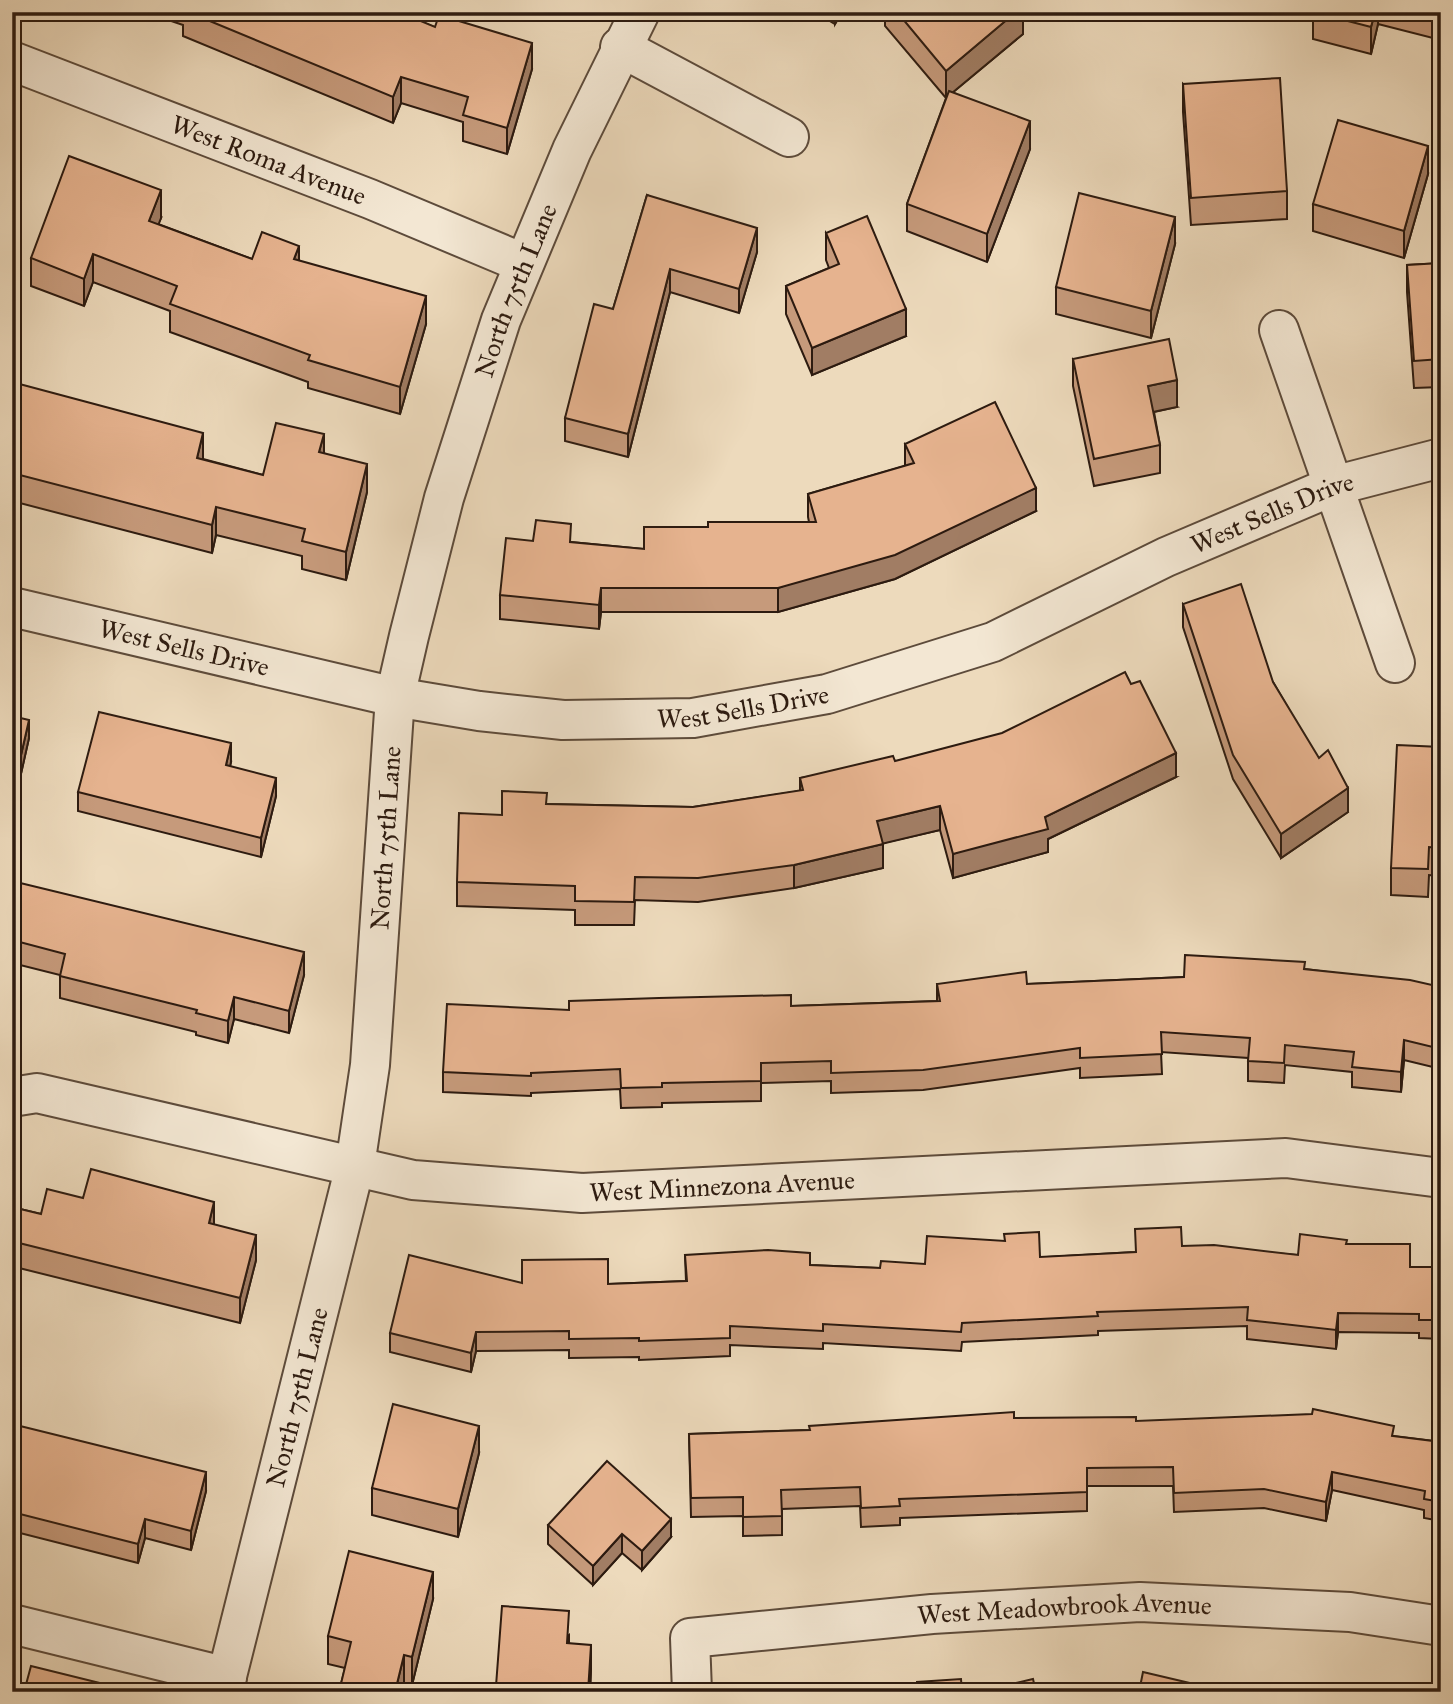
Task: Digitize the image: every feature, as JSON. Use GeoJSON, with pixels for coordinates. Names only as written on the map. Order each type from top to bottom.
{"type":"FeatureCollection","features":[{"type":"Feature","properties":{"kind":"street","name":"North 75th Lane"},"geometry":{"type":"LineString","coordinates":[[225,1685],[355,1166],[370,1065],[395,696],[444,498],[494,342],[523,263],[620,47],[640,12]]}},
{"type":"Feature","properties":{"kind":"street"},"geometry":{"type":"LineString","coordinates":[[620,47],[789,137]]}},
{"type":"Feature","properties":{"kind":"street","name":"West Roma Avenue"},"geometry":{"type":"LineString","coordinates":[[12,61],[370,199],[523,263]]}},
{"type":"Feature","properties":{"kind":"street"},"geometry":{"type":"LineString","coordinates":[[1279,330],[1395,663]]}},
{"type":"Feature","properties":{"kind":"street","name":"West Sells Drive"},"geometry":{"type":"LineString","coordinates":[[12,607],[395,696],[564,720],[693,718],[827,694],[993,642],[1166,557],[1333,486],[1441,458]]}},
{"type":"Feature","properties":{"kind":"street","name":"West Minnezona Avenue"},"geometry":{"type":"LineString","coordinates":[[12,1097],[37,1093],[413,1180],[582,1192],[1286,1158],[1441,1178]]}},
{"type":"Feature","properties":{"kind":"street","name":"West Meadowbrook Avenue"},"geometry":{"type":"LineString","coordinates":[[692,1692],[690,1638],[932,1614],[1140,1602],[1350,1612],[1441,1626]]}},
{"type":"Feature","properties":{"kind":"street"},"geometry":{"type":"LineString","coordinates":[[12,1624],[225,1685]]}},
{"type":"Feature","properties":{"kind":"building"},"geometry":{"type":"Polygon","coordinates":[[[188,12],[399,12],[435,27],[439,15],[532,43],[507,128],[463,115],[468,97],[401,77],[393,97],[188,12]]]}},
{"type":"Feature","properties":{"kind":"building"},"geometry":{"type":"Polygon","coordinates":[[[897,12],[1016,12],[946,71],[897,12]]]}},
{"type":"Feature","properties":{"kind":"building"},"geometry":{"type":"Polygon","coordinates":[[[1313,12],[1375,12],[1371,27],[1313,12]]]}},
{"type":"Feature","properties":{"kind":"building"},"geometry":{"type":"Polygon","coordinates":[[[1280,78],[1287,191],[1191,198],[1183,84],[1280,78]]]}},
{"type":"Feature","properties":{"kind":"building"},"geometry":{"type":"Polygon","coordinates":[[[949,91],[1030,121],[987,234],[907,204],[949,91]]]}},
{"type":"Feature","properties":{"kind":"building"},"geometry":{"type":"Polygon","coordinates":[[[1338,120],[1428,146],[1404,231],[1313,204],[1338,120]]]}},
{"type":"Feature","properties":{"kind":"building"},"geometry":{"type":"Polygon","coordinates":[[[69,156],[161,190],[149,221],[252,259],[262,232],[299,246],[294,259],[426,296],[400,387],[308,360],[310,355],[170,304],[177,286],[93,254],[84,279],[31,258],[69,156]]]}},
{"type":"Feature","properties":{"kind":"building"},"geometry":{"type":"Polygon","coordinates":[[[1079,193],[1175,217],[1151,311],[1056,287],[1079,193]]]}},
{"type":"Feature","properties":{"kind":"building"},"geometry":{"type":"Polygon","coordinates":[[[647,195],[757,228],[739,289],[670,269],[628,434],[565,418],[594,304],[613,309],[647,195]]]}},
{"type":"Feature","properties":{"kind":"building"},"geometry":{"type":"Polygon","coordinates":[[[867,216],[906,309],[812,348],[786,286],[839,264],[826,233],[867,216]]]}},
{"type":"Feature","properties":{"kind":"building"},"geometry":{"type":"Polygon","coordinates":[[[1441,263],[1441,359],[1414,361],[1407,265],[1441,263]]]}},
{"type":"Feature","properties":{"kind":"building"},"geometry":{"type":"Polygon","coordinates":[[[1169,339],[1177,380],[1148,386],[1160,445],[1094,459],[1073,359],[1169,339]]]}},
{"type":"Feature","properties":{"kind":"building"},"geometry":{"type":"Polygon","coordinates":[[[12,382],[203,433],[197,458],[263,475],[276,423],[324,434],[319,452],[367,464],[346,552],[302,541],[305,529],[216,507],[212,525],[12,473],[12,382]]]}},
{"type":"Feature","properties":{"kind":"building"},"geometry":{"type":"Polygon","coordinates":[[[995,402],[1036,488],[895,555],[778,588],[601,588],[599,605],[500,595],[506,538],[533,541],[536,520],[571,524],[570,542],[644,549],[644,527],[708,527],[708,522],[816,522],[808,494],[914,463],[905,444],[995,402]]]}},
{"type":"Feature","properties":{"kind":"building"},"geometry":{"type":"Polygon","coordinates":[[[1241,584],[1273,682],[1319,758],[1328,750],[1348,788],[1281,834],[1233,755],[1183,604],[1241,584]]]}},
{"type":"Feature","properties":{"kind":"building"},"geometry":{"type":"Polygon","coordinates":[[[1125,672],[1131,684],[1140,681],[1176,753],[1045,817],[1048,829],[953,854],[940,806],[877,821],[883,844],[794,865],[698,878],[635,877],[634,902],[575,901],[575,886],[457,882],[459,813],[502,815],[502,791],[547,793],[546,804],[693,807],[803,790],[800,778],[893,756],[895,761],[1002,733],[1125,672]]]}},
{"type":"Feature","properties":{"kind":"building"},"geometry":{"type":"Polygon","coordinates":[[[99,712],[231,743],[226,765],[276,778],[261,838],[78,792],[99,712]]]}},
{"type":"Feature","properties":{"kind":"building"},"geometry":{"type":"Polygon","coordinates":[[[12,716],[29,720],[16,777],[12,776],[12,716]]]}},
{"type":"Feature","properties":{"kind":"building"},"geometry":{"type":"Polygon","coordinates":[[[1397,745],[1441,747],[1441,848],[1429,847],[1428,869],[1391,868],[1397,745]]]}},
{"type":"Feature","properties":{"kind":"building"},"geometry":{"type":"Polygon","coordinates":[[[12,881],[304,952],[289,1011],[234,997],[228,1021],[196,1013],[197,1010],[60,976],[65,954],[12,940],[12,881]]]}},
{"type":"Feature","properties":{"kind":"building"},"geometry":{"type":"Polygon","coordinates":[[[1185,955],[1305,962],[1304,969],[1410,980],[1441,987],[1441,1049],[1404,1040],[1401,1072],[1352,1067],[1354,1052],[1285,1045],[1284,1063],[1248,1061],[1250,1038],[1161,1032],[1162,1054],[1080,1058],[1080,1048],[923,1070],[831,1073],[831,1061],[761,1063],[761,1081],[662,1083],[662,1087],[621,1088],[620,1069],[531,1073],[531,1076],[443,1072],[447,1004],[569,1010],[569,1001],[791,995],[791,1006],[940,1001],[937,984],[1026,972],[1027,984],[1184,977],[1185,955]]]}},
{"type":"Feature","properties":{"kind":"building"},"geometry":{"type":"Polygon","coordinates":[[[91,1169],[214,1202],[209,1223],[256,1235],[240,1298],[15,1242],[12,1254],[12,1207],[41,1214],[47,1189],[83,1198],[91,1169]]]}},
{"type":"Feature","properties":{"kind":"building"},"geometry":{"type":"Polygon","coordinates":[[[1181,1227],[1182,1246],[1214,1245],[1298,1255],[1300,1234],[1347,1240],[1346,1244],[1410,1244],[1410,1267],[1441,1267],[1441,1320],[1419,1320],[1419,1314],[1338,1313],[1336,1330],[1247,1320],[1248,1307],[1097,1312],[1098,1316],[962,1323],[961,1332],[823,1324],[823,1331],[730,1326],[730,1338],[639,1341],[639,1338],[569,1339],[569,1331],[476,1332],[471,1353],[390,1333],[409,1255],[522,1283],[522,1260],[608,1259],[608,1284],[687,1281],[685,1255],[768,1250],[810,1253],[810,1265],[880,1268],[881,1261],[925,1264],[927,1236],[1005,1241],[1004,1234],[1039,1232],[1040,1257],[1136,1252],[1135,1229],[1181,1227]]]}},
{"type":"Feature","properties":{"kind":"building"},"geometry":{"type":"Polygon","coordinates":[[[393,1404],[479,1426],[458,1509],[372,1488],[393,1404]]]}},
{"type":"Feature","properties":{"kind":"building"},"geometry":{"type":"Polygon","coordinates":[[[1313,1409],[1394,1426],[1392,1436],[1441,1442],[1441,1502],[1424,1499],[1425,1491],[1332,1472],[1326,1502],[1264,1489],[1174,1493],[1173,1467],[1087,1468],[1087,1492],[899,1499],[900,1506],[861,1508],[860,1487],[781,1490],[782,1516],[743,1517],[743,1497],[691,1498],[689,1434],[810,1430],[809,1426],[1014,1412],[1014,1418],[1136,1417],[1136,1421],[1312,1414],[1313,1409]]]}},
{"type":"Feature","properties":{"kind":"building"},"geometry":{"type":"Polygon","coordinates":[[[12,1424],[206,1472],[191,1531],[145,1519],[138,1544],[12,1512],[12,1424]]]}},
{"type":"Feature","properties":{"kind":"building"},"geometry":{"type":"Polygon","coordinates":[[[607,1461],[671,1519],[642,1551],[622,1534],[593,1566],[548,1525],[607,1461]]]}},
{"type":"Feature","properties":{"kind":"building"},"geometry":{"type":"Polygon","coordinates":[[[349,1551],[433,1572],[412,1657],[404,1655],[395,1692],[339,1692],[351,1642],[328,1636],[349,1551]]]}},
{"type":"Feature","properties":{"kind":"building"},"geometry":{"type":"Polygon","coordinates":[[[502,1606],[569,1611],[567,1643],[591,1645],[588,1692],[518,1692],[519,1688],[496,1686],[502,1606]]]}},
{"type":"Feature","properties":{"kind":"building"},"geometry":{"type":"Polygon","coordinates":[[[31,1666],[120,1688],[119,1692],[24,1692],[31,1666]]]}},
{"type":"Feature","properties":{"kind":"building"},"geometry":{"type":"Polygon","coordinates":[[[1143,1672],[1228,1692],[1139,1692],[1143,1672]]]}},
{"type":"Feature","properties":{"kind":"building"},"geometry":{"type":"Polygon","coordinates":[[[961,1679],[962,1692],[917,1692],[917,1682],[961,1679]]]}},
{"type":"Feature","properties":{"kind":"building"},"geometry":{"type":"Polygon","coordinates":[[[1033,1679],[1036,1692],[977,1692],[1033,1679]]]}}]}
